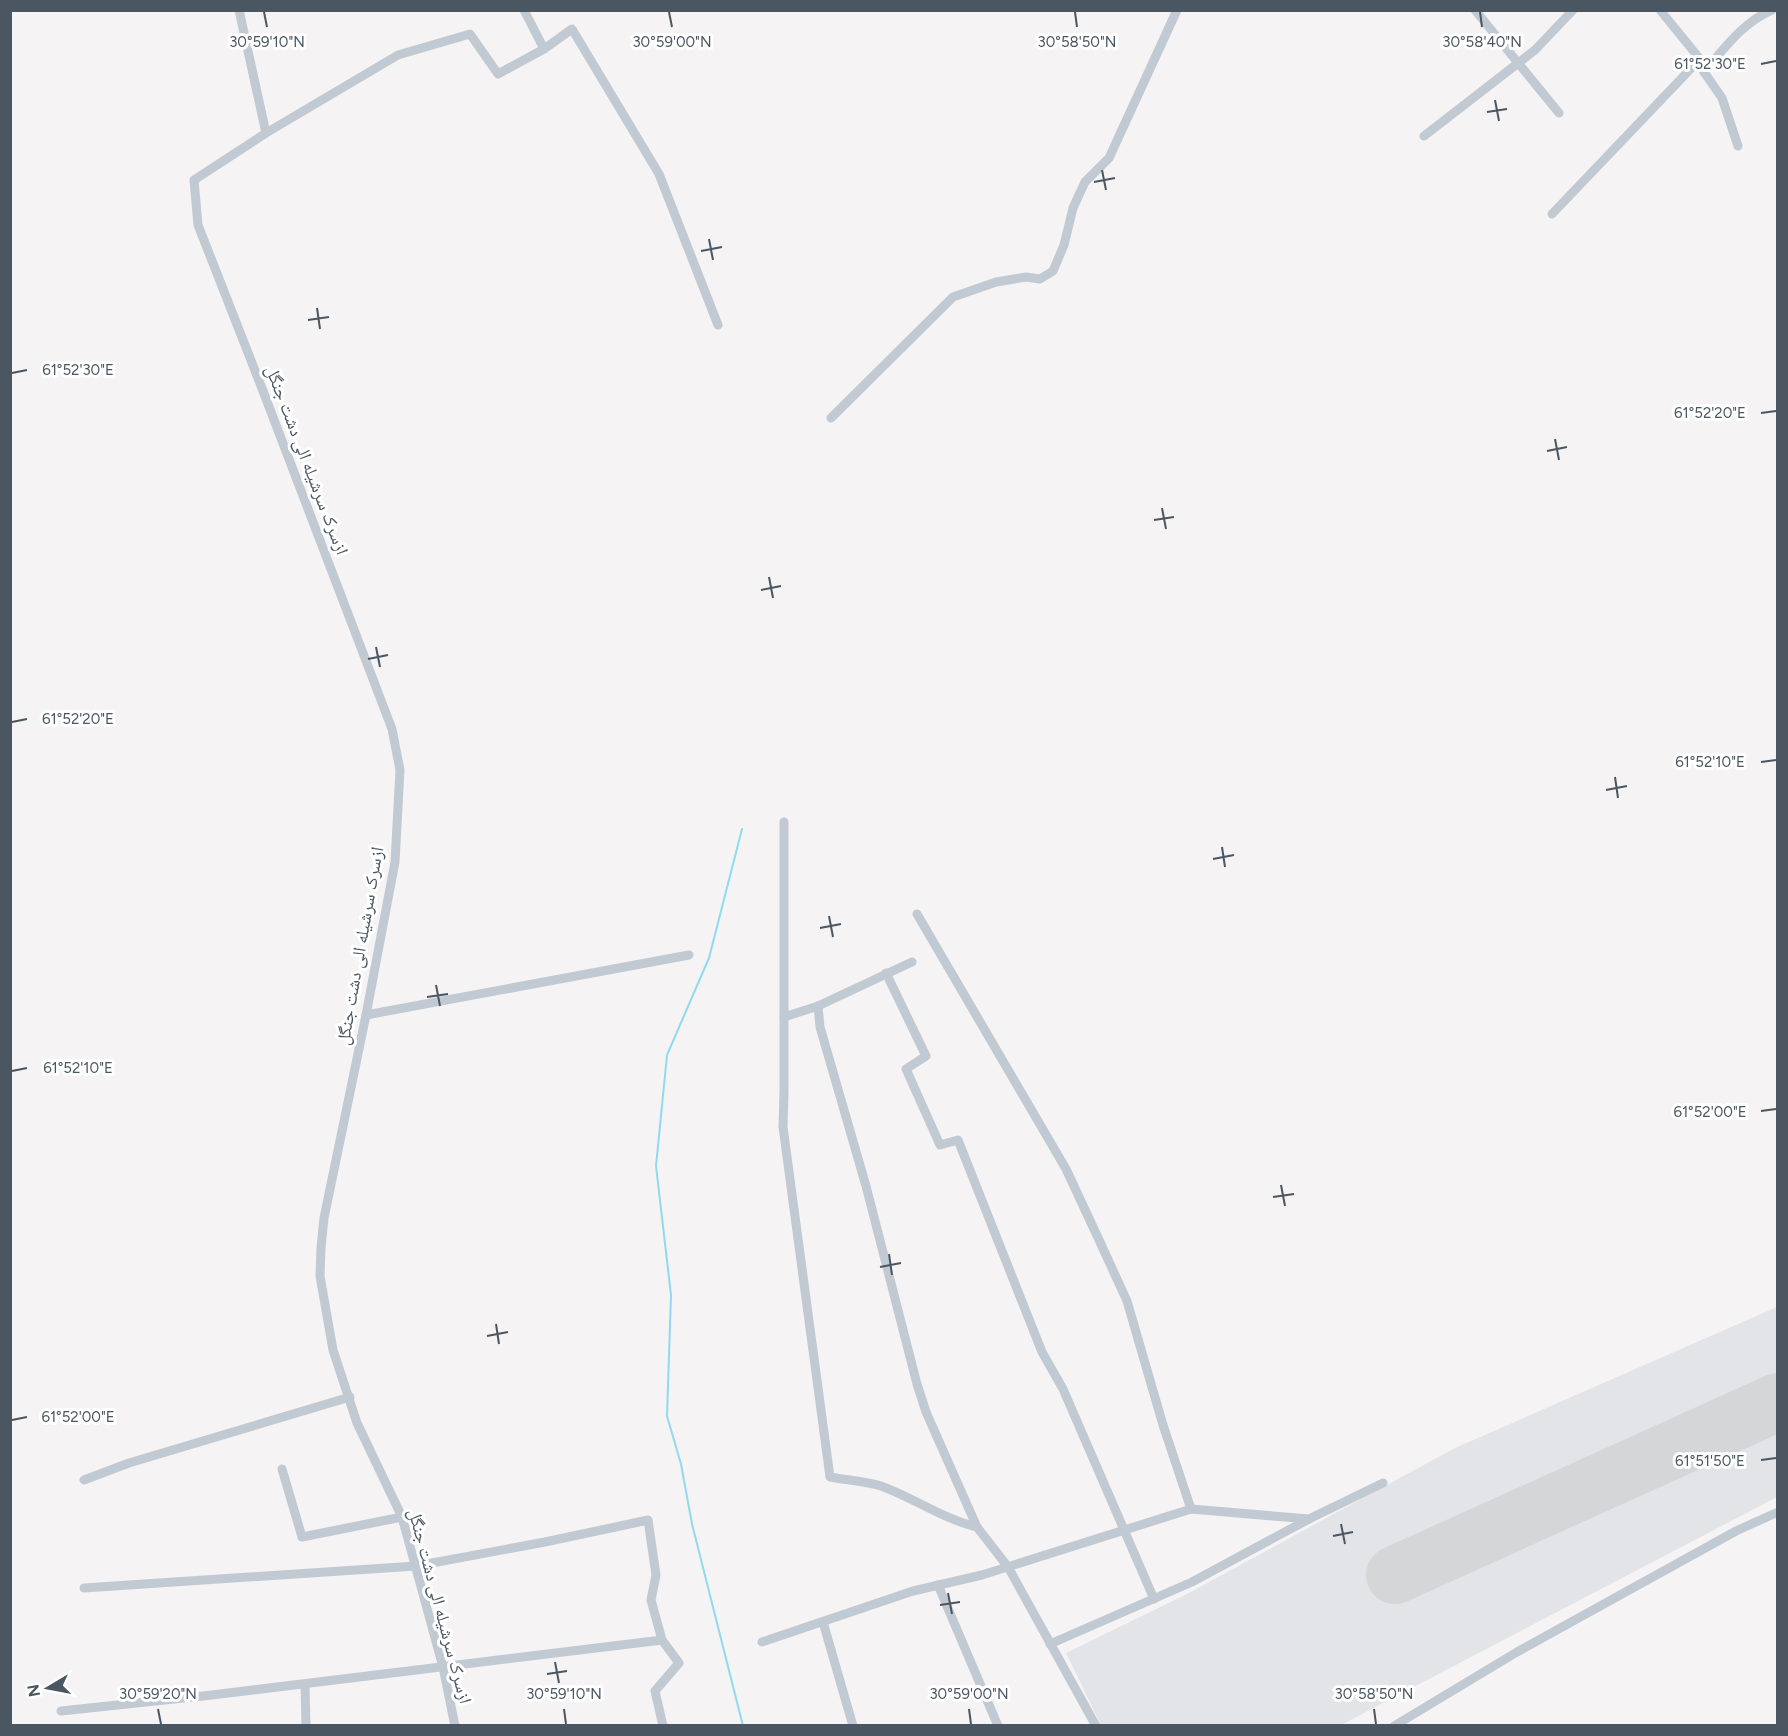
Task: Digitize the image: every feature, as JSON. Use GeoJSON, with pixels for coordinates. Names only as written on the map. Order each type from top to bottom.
{"type":"FeatureCollection","features":[{"type":"Feature","properties":{"kind":"street"},"geometry":{"type":"LineString","coordinates":[[239,10],[266,133],[398,55],[470,34],[498,74],[544,49],[572,29],[659,174],[718,325]]}},
{"type":"Feature","properties":{"kind":"street"},"geometry":{"type":"LineString","coordinates":[[524,10],[544,49]]}},
{"type":"Feature","properties":{"kind":"street"},"geometry":{"type":"LineString","coordinates":[[831,418],[953,297],[996,282],[1026,277],[1040,279],[1053,272],[1064,245],[1073,208],[1084,182],[1109,158],[1177,10]]}},
{"type":"Feature","properties":{"kind":"street"},"geometry":{"type":"LineString","coordinates":[[1475,10],[1558,112]]}},
{"type":"Feature","properties":{"kind":"street"},"geometry":{"type":"LineString","coordinates":[[1424,136],[1535,50],[1574,10]]}},
{"type":"Feature","properties":{"kind":"street"},"geometry":{"type":"LineString","coordinates":[[1660,10],[1700,58],[1704,72],[1722,98],[1738,146]]}},
{"type":"Feature","properties":{"kind":"street"},"geometry":{"type":"LineString","coordinates":[[1704,72],[1736,36],[1760,16],[1772,10]]}},
{"type":"Feature","properties":{"kind":"street"},"geometry":{"type":"LineString","coordinates":[[1552,214],[1700,58]]}},
{"type":"Feature","properties":{"kind":"street","name":"ازسرک سرشیله الی دشت جنگل"},"geometry":{"type":"LineString","coordinates":[[266,133],[194,180],[198,225],[392,729],[400,770],[394,862],[366,1015],[324,1218],[320,1276],[333,1350],[357,1422],[402,1516],[443,1667],[455,1725]]}},
{"type":"Feature","properties":{"kind":"street"},"geometry":{"type":"LineString","coordinates":[[784,822],[783,1127],[830,1477],[879,1486],[958,1523],[977,1527]]}},
{"type":"Feature","properties":{"kind":"street"},"geometry":{"type":"LineString","coordinates":[[917,914],[1066,1169],[1101,1242],[1127,1301],[1163,1425],[1191,1509]]}},
{"type":"Feature","properties":{"kind":"street"},"geometry":{"type":"LineString","coordinates":[[366,1015],[689,955]]}},
{"type":"Feature","properties":{"kind":"street"},"geometry":{"type":"LineString","coordinates":[[784,1017],[818,1006],[912,962]]}},
{"type":"Feature","properties":{"kind":"street"},"geometry":{"type":"LineString","coordinates":[[886,973],[926,1056],[906,1069],[940,1145],[958,1140],[1042,1352],[1063,1389],[1154,1599]]}},
{"type":"Feature","properties":{"kind":"street"},"geometry":{"type":"LineString","coordinates":[[818,1006],[820,1027],[866,1186],[916,1384],[926,1412],[977,1527],[1008,1568],[1096,1725]]}},
{"type":"Feature","properties":{"kind":"street"},"geometry":{"type":"LineString","coordinates":[[84,1480],[129,1462],[350,1398]]}},
{"type":"Feature","properties":{"kind":"street"},"geometry":{"type":"LineString","coordinates":[[282,1469],[302,1537],[402,1516]]}},
{"type":"Feature","properties":{"kind":"street"},"geometry":{"type":"LineString","coordinates":[[1050,1644],[1192,1582],[1309,1519],[1383,1483]]}},
{"type":"Feature","properties":{"kind":"street"},"geometry":{"type":"LineString","coordinates":[[762,1642],[913,1591],[1008,1568],[1191,1509],[1309,1519]]}},
{"type":"Feature","properties":{"kind":"street"},"geometry":{"type":"LineString","coordinates":[[1394,1725],[1528,1646],[1736,1531],[1778,1512]]}},
{"type":"Feature","properties":{"kind":"street"},"geometry":{"type":"LineString","coordinates":[[84,1588],[416,1566],[648,1520],[656,1575],[651,1600],[662,1640],[679,1663],[655,1691],[663,1725]]}},
{"type":"Feature","properties":{"kind":"street"},"geometry":{"type":"LineString","coordinates":[[938,1585],[999,1725]]}},
{"type":"Feature","properties":{"kind":"street"},"geometry":{"type":"LineString","coordinates":[[823,1622],[853,1725]]}},
{"type":"Feature","properties":{"kind":"street"},"geometry":{"type":"LineString","coordinates":[[61,1711],[662,1640]]}},
{"type":"Feature","properties":{"kind":"street"},"geometry":{"type":"LineString","coordinates":[[304,1684],[306,1725]]}},
{"type":"Feature","properties":{"kind":"shaded area"},"geometry":{"type":"Polygon","coordinates":[[[1777,1307],[1777,1497],[1341,1725],[1101,1725],[1066,1653],[1185,1595],[1455,1448],[1777,1307]]]}},
{"type":"Feature","properties":{"kind":"waterway"},"geometry":{"type":"LineString","coordinates":[[742,829],[709,958],[667,1055],[656,1166],[671,1295],[667,1416],[681,1464],[692,1524],[743,1726]]}},
{"type":"Feature","properties":{"kind":"runway"},"geometry":{"type":"LineString","coordinates":[[1395,1575],[1778,1402]]}}]}
